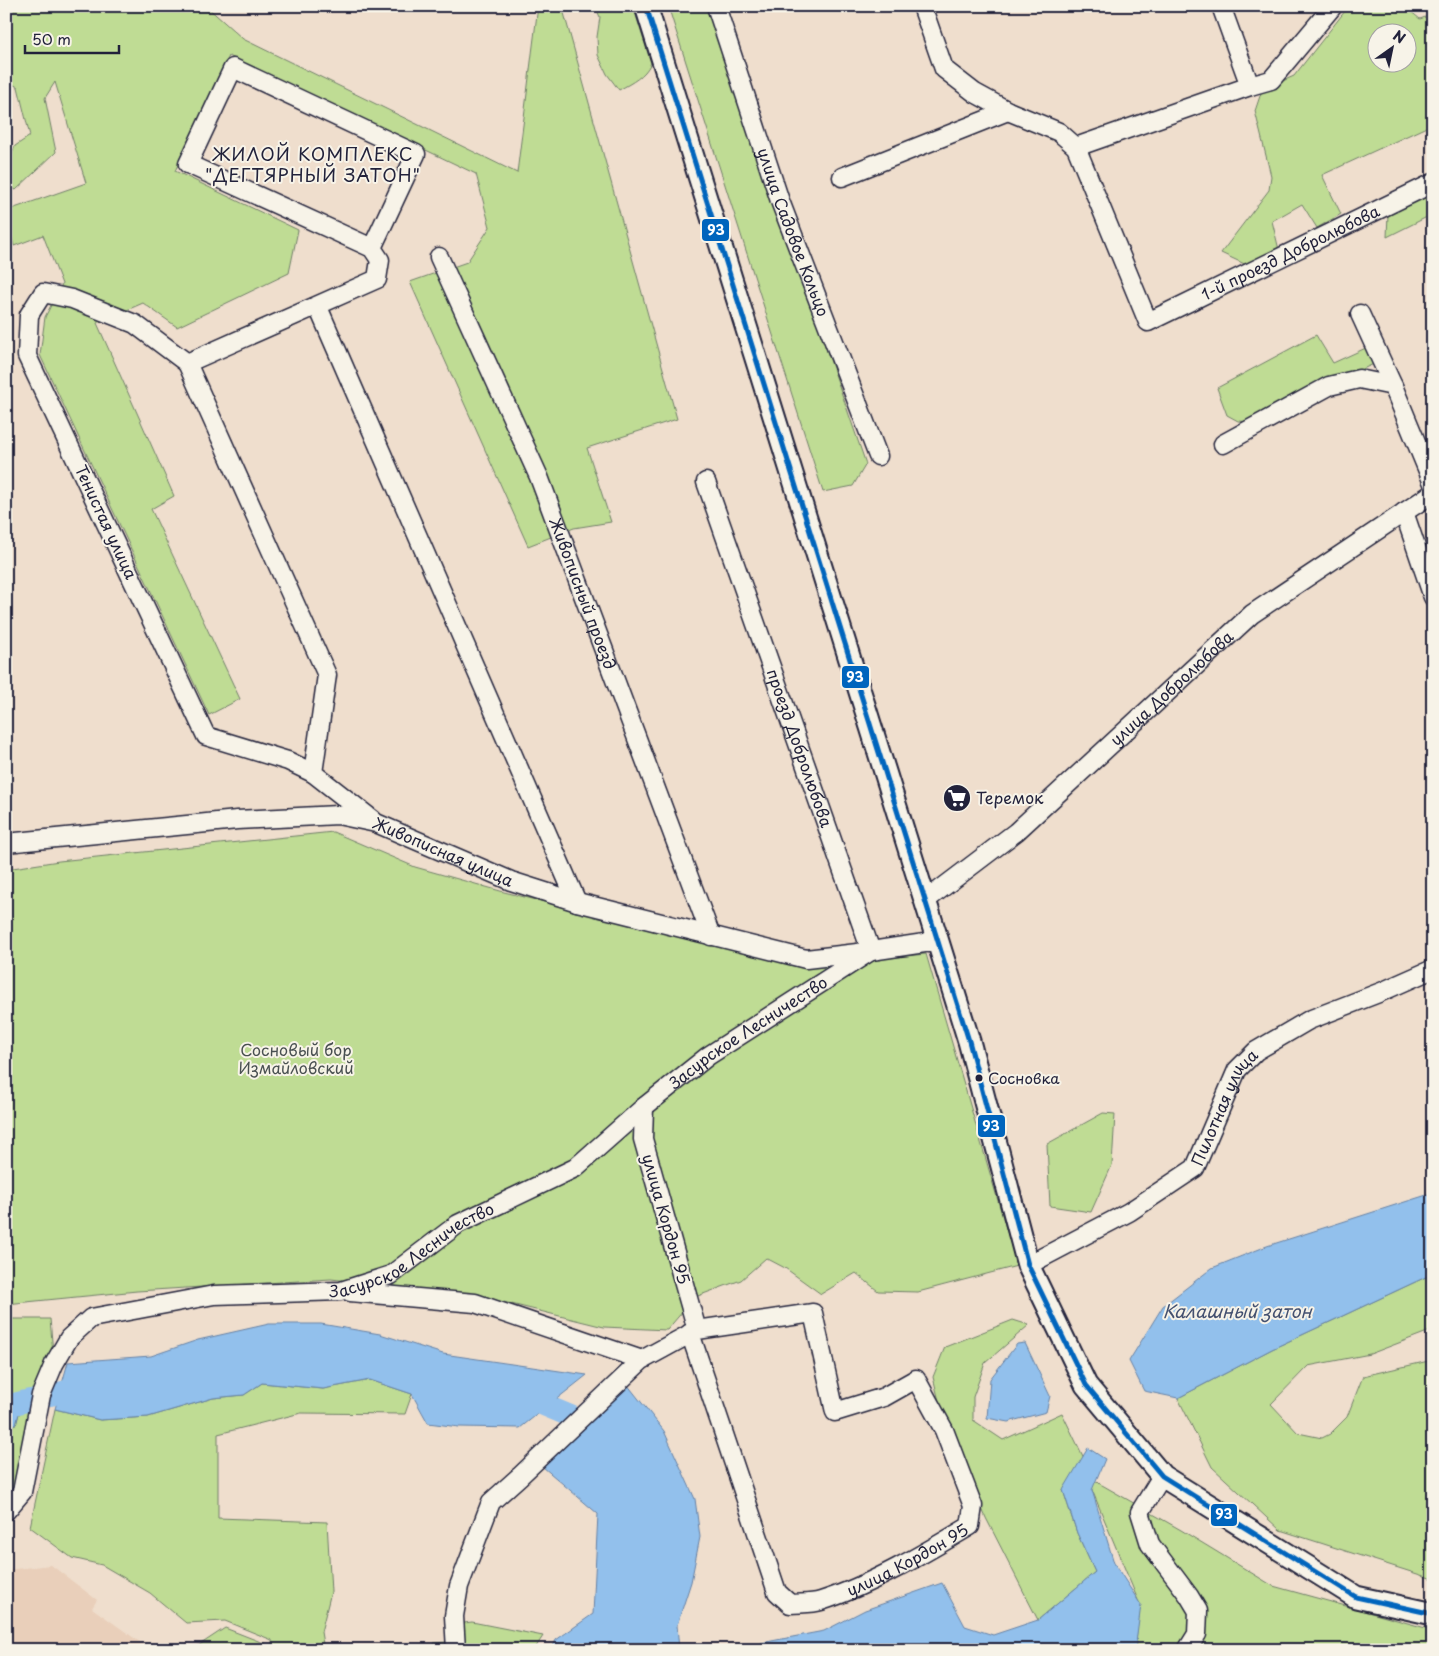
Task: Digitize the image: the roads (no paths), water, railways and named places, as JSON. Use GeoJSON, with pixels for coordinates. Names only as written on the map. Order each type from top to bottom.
{"type":"FeatureCollection","features":[{"type":"Feature","properties":{"kind":"main road"},"geometry":{"type":"LineString","coordinates":[[646,6],[969,1041],[1028,1265],[1086,1385],[1162,1476],[1356,1596],[1433,1614]]}},
{"type":"Feature","properties":{"kind":"street","name":"улица Садовое Кольцо"},"geometry":{"type":"LineString","coordinates":[[716,6],[780,201],[878,456]]}},
{"type":"Feature","properties":{"kind":"street"},"geometry":{"type":"LineString","coordinates":[[922,6],[944,69],[976,93],[1008,111],[1059,132],[1076,146],[1271,80],[1333,6]]}},
{"type":"Feature","properties":{"kind":"street"},"geometry":{"type":"LineString","coordinates":[[1221,6],[1250,86]]}},
{"type":"Feature","properties":{"kind":"street"},"geometry":{"type":"LineString","coordinates":[[313,773],[327,675],[187,363],[377,280],[380,260],[372,248],[188,164],[233,68],[416,154],[372,248]]}},
{"type":"Feature","properties":{"kind":"street"},"geometry":{"type":"LineString","coordinates":[[842,177],[1008,111]]}},
{"type":"Feature","properties":{"kind":"street","name":"1-й проезд Добролюбова"},"geometry":{"type":"LineString","coordinates":[[1076,146],[1148,322],[1433,183]]}},
{"type":"Feature","properties":{"kind":"street","name":"Живописный проезд"},"geometry":{"type":"LineString","coordinates":[[439,257],[538,477],[711,936]]}},
{"type":"Feature","properties":{"kind":"street","name":"Тенистая улица"},"geometry":{"type":"LineString","coordinates":[[187,363],[135,324],[72,299],[43,293],[29,315],[27,356],[206,736],[288,761],[313,773],[376,823]]}},
{"type":"Feature","properties":{"kind":"street"},"geometry":{"type":"LineString","coordinates":[[318,307],[577,902]]}},
{"type":"Feature","properties":{"kind":"street"},"geometry":{"type":"LineString","coordinates":[[1360,314],[1393,386],[1433,483]]}},
{"type":"Feature","properties":{"kind":"street"},"geometry":{"type":"LineString","coordinates":[[1223,444],[1329,386],[1360,379],[1393,386]]}},
{"type":"Feature","properties":{"kind":"street","name":"проезд Добролюбова"},"geometry":{"type":"LineString","coordinates":[[706,482],[871,951]]}},
{"type":"Feature","properties":{"kind":"street","name":"улица Добролюбова"},"geometry":{"type":"LineString","coordinates":[[925,901],[1016,832],[1252,614],[1433,493]]}},
{"type":"Feature","properties":{"kind":"street"},"geometry":{"type":"LineString","coordinates":[[1404,512],[1433,597]]}},
{"type":"Feature","properties":{"kind":"street","name":"Живописная улица"},"geometry":{"type":"LineString","coordinates":[[6,843],[237,820],[338,815],[376,823],[511,881],[577,902],[806,959],[871,951]]}},
{"type":"Feature","properties":{"kind":"street"},"geometry":{"type":"LineString","coordinates":[[871,951],[938,941]]}},
{"type":"Feature","properties":{"kind":"street","name":"Засурское Лесничество"},"geometry":{"type":"LineString","coordinates":[[6,1511],[22,1492],[41,1395],[54,1364],[69,1338],[91,1318],[214,1295],[341,1291],[391,1275],[458,1224],[574,1168],[644,1107],[708,1056],[871,951]]}},
{"type":"Feature","properties":{"kind":"street","name":"Пилотная улица"},"geometry":{"type":"LineString","coordinates":[[1028,1265],[1129,1212],[1195,1168],[1237,1070],[1256,1051],[1309,1020],[1433,969]]}},
{"type":"Feature","properties":{"kind":"street","name":"улица Кордон 95"},"geometry":{"type":"LineString","coordinates":[[456,1650],[454,1616],[459,1586],[491,1502],[642,1360],[693,1332],[813,1313],[835,1412],[884,1397],[916,1379],[944,1430],[973,1506],[970,1526],[927,1552],[820,1602],[790,1604],[777,1592],[693,1332],[643,1138],[644,1107]]}},
{"type":"Feature","properties":{"kind":"street"},"geometry":{"type":"LineString","coordinates":[[341,1291],[475,1303],[642,1360]]}},
{"type":"Feature","properties":{"kind":"street"},"geometry":{"type":"LineString","coordinates":[[1162,1476],[1140,1512],[1150,1544],[1198,1611],[1196,1634],[1187,1650]]}},
{"type":"Feature","properties":{"kind":"water","name":"Калашный затон"},"geometry":{"type":"Polygon","coordinates":[[[1433,1193],[1433,1275],[1272,1349],[1178,1398],[1144,1391],[1129,1361],[1163,1306],[1212,1268],[1267,1246],[1433,1193]]]}},
{"type":"Feature","properties":{"kind":"water"},"geometry":{"type":"Polygon","coordinates":[[[269,1324],[321,1324],[380,1334],[443,1354],[587,1375],[520,1428],[459,1427],[428,1423],[412,1394],[370,1380],[323,1389],[262,1383],[244,1395],[213,1398],[148,1417],[100,1420],[55,1409],[68,1362],[151,1356],[198,1340],[269,1324]]]}},
{"type":"Feature","properties":{"kind":"water"},"geometry":{"type":"Polygon","coordinates":[[[1025,1343],[1050,1396],[1046,1412],[1008,1422],[987,1418],[990,1379],[1017,1344],[1025,1343]]]}},
{"type":"Feature","properties":{"kind":"water"},"geometry":{"type":"Polygon","coordinates":[[[623,1379],[664,1431],[695,1499],[700,1537],[691,1582],[677,1625],[679,1650],[551,1650],[556,1640],[593,1614],[598,1514],[536,1461],[623,1379]]]}},
{"type":"Feature","properties":{"kind":"water"},"geometry":{"type":"Polygon","coordinates":[[[24,1394],[16,1425],[6,1424],[6,1396],[24,1394]]]}},
{"type":"Feature","properties":{"kind":"water"},"geometry":{"type":"Polygon","coordinates":[[[1088,1448],[1105,1459],[1092,1490],[1114,1563],[1141,1605],[1135,1650],[755,1650],[761,1643],[824,1631],[865,1610],[942,1583],[965,1626],[993,1635],[1038,1620],[1095,1572],[1077,1533],[1063,1490],[1088,1448]]]}},
{"type":"Feature","properties":{"kind":"waterway"},"geometry":{"type":"LineString","coordinates":[[51,1395],[88,1385]]}},
{"type":"Feature","properties":{"kind":"waterway"},"geometry":{"type":"LineString","coordinates":[[520,1395],[599,1428]]}},
{"type":"Feature","properties":{"kind":"waterway"},"geometry":{"type":"LineString","coordinates":[[6,1406],[30,1400]]}},
{"type":"Feature","properties":{"kind":"place","name":"Теремок"},"geometry":{"type":"Point","coordinates":[957,798]}},
{"type":"Feature","properties":{"kind":"place","name":"Сосновка"},"geometry":{"type":"Point","coordinates":[979,1078]}},
{"type":"Feature","properties":{"kind":"district","name":"ЖИЛОЙ КОМПЛЕКС \"ДЕГТЯРНЫЙ ЗАТОН\""},"geometry":{"type":"Point","coordinates":[313,165]}},
{"type":"Feature","properties":{"kind":"park label","name":"Сосновый бор Измайловский"},"geometry":{"type":"Point","coordinates":[296,1059]}}]}
